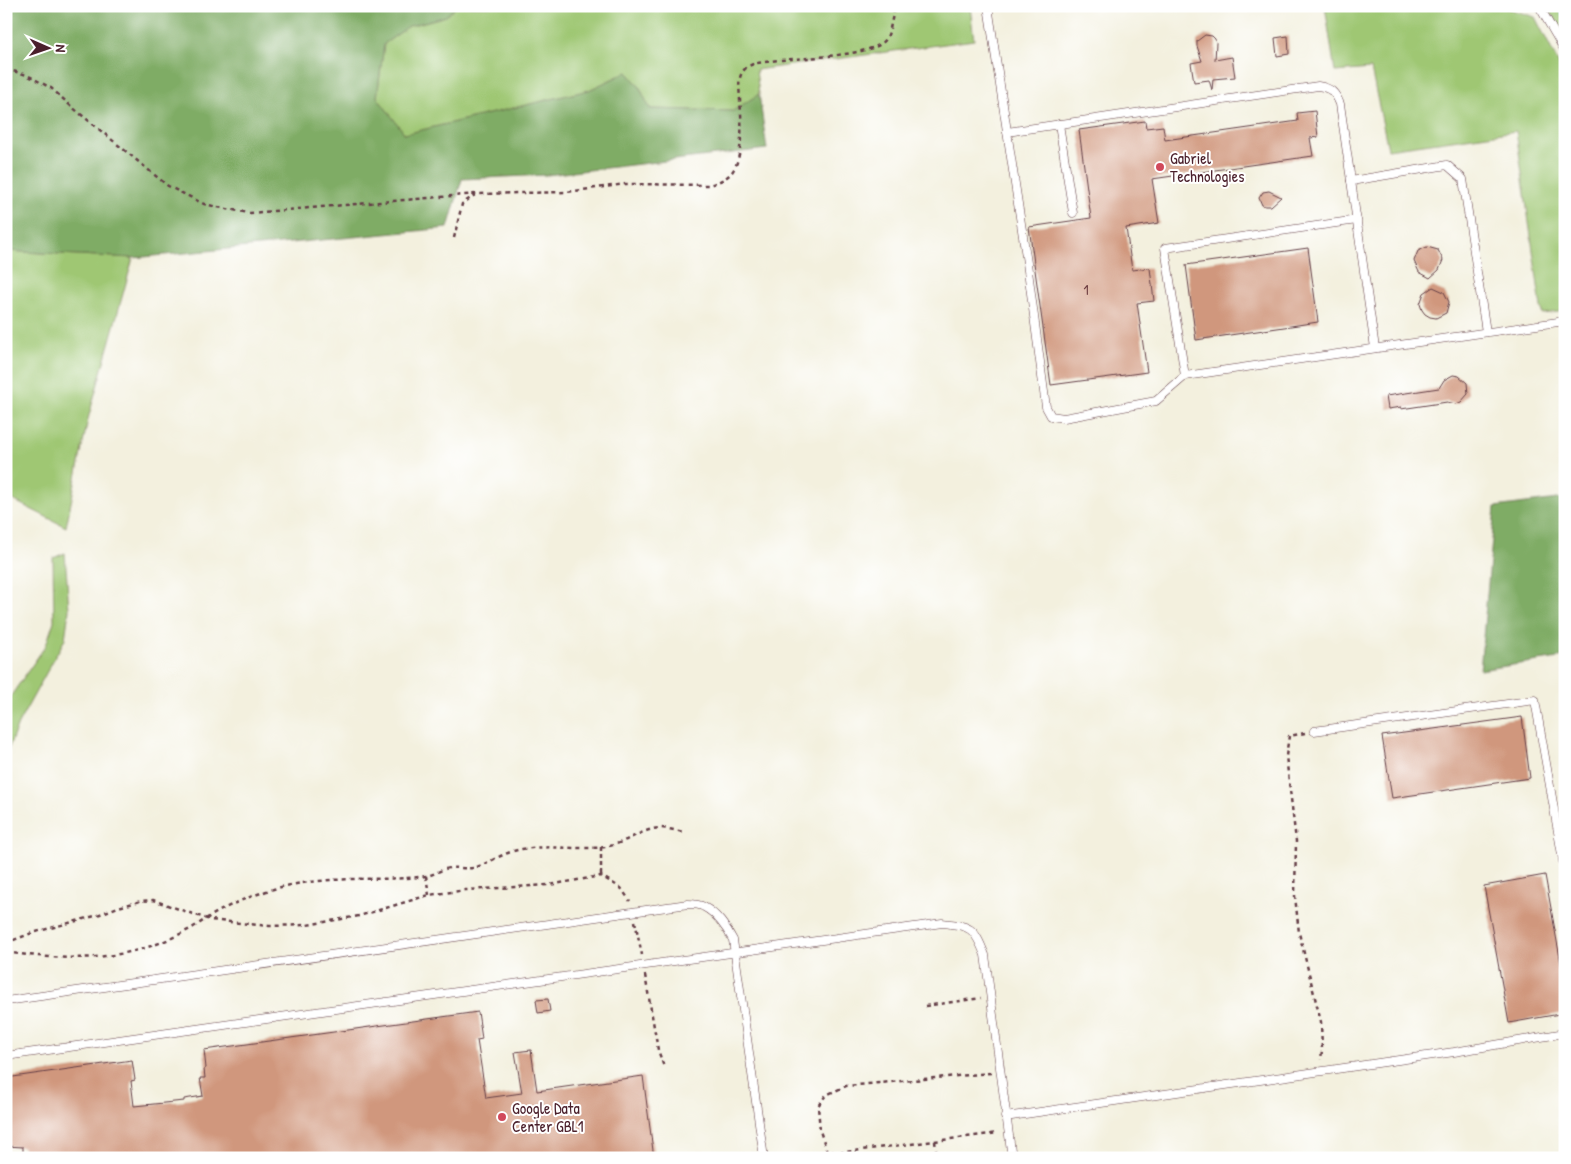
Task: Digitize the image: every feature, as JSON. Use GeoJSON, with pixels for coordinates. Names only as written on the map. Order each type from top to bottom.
{"type":"FeatureCollection","features":[{"type":"Feature","properties":{"kind":"lane"},"geometry":{"type":"LineString","coordinates":[[988,6],[1046,407],[1051,416],[1064,418],[1156,401],[1185,376],[1565,320]]}},
{"type":"Feature","properties":{"kind":"lane"},"geometry":{"type":"LineString","coordinates":[[1539,6],[1565,51]]}},
{"type":"Feature","properties":{"kind":"lane"},"geometry":{"type":"LineString","coordinates":[[1007,132],[1318,86],[1328,87],[1335,93],[1340,104],[1374,348]]}},
{"type":"Feature","properties":{"kind":"lane"},"geometry":{"type":"LineString","coordinates":[[1059,124],[1072,213]]}},
{"type":"Feature","properties":{"kind":"lane"},"geometry":{"type":"LineString","coordinates":[[1351,181],[1447,164],[1463,179],[1486,332]]}},
{"type":"Feature","properties":{"kind":"lane"},"geometry":{"type":"LineString","coordinates":[[1185,376],[1165,248],[1357,220]]}},
{"type":"Feature","properties":{"kind":"lane"},"geometry":{"type":"LineString","coordinates":[[1314,731],[1535,700],[1565,872]]}},
{"type":"Feature","properties":{"kind":"lane"},"geometry":{"type":"LineString","coordinates":[[6,1002],[633,911],[688,904],[703,906],[714,914],[733,940],[764,1158]]}},
{"type":"Feature","properties":{"kind":"lane"},"geometry":{"type":"LineString","coordinates":[[6,1056],[942,923],[963,925],[973,930],[985,955],[1012,1158]]}},
{"type":"Feature","properties":{"kind":"lane"},"geometry":{"type":"LineString","coordinates":[[1006,1117],[1565,1033]]}},
{"type":"Feature","properties":{"kind":"path"},"geometry":{"type":"LineString","coordinates":[[6,69],[27,75],[51,88],[168,186],[204,204],[226,210],[250,213],[476,194],[567,192],[626,184],[710,185],[722,181],[734,170],[739,156],[741,107],[739,81],[744,70],[752,64],[780,60],[820,58],[874,49],[886,41],[895,6]]}},
{"type":"Feature","properties":{"kind":"path"},"geometry":{"type":"LineString","coordinates":[[454,238],[462,204],[476,194]]}},
{"type":"Feature","properties":{"kind":"path"},"geometry":{"type":"LineString","coordinates":[[1314,731],[1288,736],[1286,756],[1296,841],[1295,896],[1299,933],[1321,1022],[1322,1050],[1319,1071]]}},
{"type":"Feature","properties":{"kind":"path"},"geometry":{"type":"LineString","coordinates":[[6,952],[59,958],[91,959],[122,955],[158,944],[191,929],[205,919],[263,892],[293,884],[355,879],[394,880],[426,876],[453,867],[475,868],[505,853],[521,849],[601,847],[622,842],[658,828],[685,832]]}},
{"type":"Feature","properties":{"kind":"path"},"geometry":{"type":"LineString","coordinates":[[601,847],[601,876]]}},
{"type":"Feature","properties":{"kind":"path"},"geometry":{"type":"LineString","coordinates":[[426,876],[429,895]]}},
{"type":"Feature","properties":{"kind":"path"},"geometry":{"type":"LineString","coordinates":[[6,943],[32,933],[141,901],[153,900],[205,919],[269,926],[307,925],[360,916],[429,895],[466,890],[549,885],[601,876],[621,888],[630,900],[644,966],[658,1050],[664,1067]]}},
{"type":"Feature","properties":{"kind":"path"},"geometry":{"type":"LineString","coordinates":[[925,1006],[990,997]]}},
{"type":"Feature","properties":{"kind":"path"},"geometry":{"type":"LineString","coordinates":[[1000,1072],[846,1086],[826,1095],[818,1106],[820,1131],[827,1150],[838,1153],[1008,1132]]}},
{"type":"Feature","properties":{"kind":"path"},"geometry":{"type":"LineString","coordinates":[[935,1141],[937,1158]]}},
{"type":"Feature","properties":{"kind":"green space"},"geometry":{"type":"Polygon","coordinates":[[[6,6],[457,6],[446,16],[409,26],[384,44],[377,97],[405,134],[589,90],[627,72],[639,86],[650,109],[733,111],[759,94],[767,149],[547,175],[462,179],[448,228],[133,258],[6,251],[6,6]]]}},
{"type":"Feature","properties":{"kind":"green space"},"geometry":{"type":"Polygon","coordinates":[[[457,6],[970,6],[974,40],[756,70],[759,94],[733,111],[650,109],[639,86],[627,72],[589,90],[405,134],[377,98],[384,44],[409,26],[446,16],[457,6]]]}},
{"type":"Feature","properties":{"kind":"green space"},"geometry":{"type":"Polygon","coordinates":[[[1325,6],[1499,6],[1535,17],[1565,76],[1565,311],[1542,314],[1516,131],[1388,149],[1371,69],[1335,72],[1325,6]]]}},
{"type":"Feature","properties":{"kind":"green space"},"geometry":{"type":"Polygon","coordinates":[[[1547,6],[1565,6],[1565,38],[1547,6]]]}},
{"type":"Feature","properties":{"kind":"green space"},"geometry":{"type":"Polygon","coordinates":[[[6,251],[133,258],[88,419],[66,527],[9,498],[6,500],[6,251]]]}},
{"type":"Feature","properties":{"kind":"green space"},"geometry":{"type":"Polygon","coordinates":[[[1565,498],[1565,657],[1480,670],[1495,507],[1565,498]]]}},
{"type":"Feature","properties":{"kind":"green space"},"geometry":{"type":"Polygon","coordinates":[[[65,553],[69,610],[65,639],[18,724],[6,755],[6,703],[46,645],[54,621],[53,558],[65,553]]]}},
{"type":"Feature","properties":{"kind":"building"},"geometry":{"type":"Polygon","coordinates":[[[1205,35],[1212,36],[1215,39],[1215,60],[1232,57],[1235,77],[1213,79],[1212,90],[1209,80],[1194,82],[1191,63],[1202,61],[1197,41],[1205,35]]]}},
{"type":"Feature","properties":{"kind":"building"},"geometry":{"type":"Polygon","coordinates":[[[1288,36],[1289,54],[1277,56],[1275,38],[1288,36]]]}},
{"type":"Feature","properties":{"kind":"building"},"geometry":{"type":"Polygon","coordinates":[[[1315,111],[1318,137],[1310,138],[1313,156],[1152,179],[1159,223],[1126,228],[1132,270],[1150,268],[1154,301],[1137,303],[1147,372],[1051,385],[1029,227],[1091,218],[1079,130],[1145,121],[1146,128],[1163,126],[1165,140],[1298,121],[1297,113],[1315,111]]]}},
{"type":"Feature","properties":{"kind":"building"},"geometry":{"type":"Polygon","coordinates":[[[1269,191],[1281,197],[1271,206],[1262,205],[1259,198],[1263,192],[1269,191]]]}},
{"type":"Feature","properties":{"kind":"building"},"geometry":{"type":"Polygon","coordinates":[[[1427,247],[1438,250],[1443,260],[1439,270],[1430,278],[1419,272],[1414,261],[1418,251],[1427,247]]]}},
{"type":"Feature","properties":{"kind":"building"},"geometry":{"type":"Polygon","coordinates":[[[1308,248],[1318,322],[1196,340],[1186,265],[1308,248]]]}},
{"type":"Feature","properties":{"kind":"building"},"geometry":{"type":"Polygon","coordinates":[[[1433,287],[1444,292],[1449,302],[1446,313],[1436,318],[1425,314],[1420,304],[1424,293],[1433,287]]]}},
{"type":"Feature","properties":{"kind":"building"},"geometry":{"type":"Polygon","coordinates":[[[1453,375],[1459,376],[1467,383],[1468,394],[1461,402],[1456,404],[1447,402],[1401,409],[1401,407],[1388,409],[1386,396],[1439,388],[1444,380],[1453,375]]]}},
{"type":"Feature","properties":{"kind":"building"},"geometry":{"type":"Polygon","coordinates":[[[1522,717],[1530,778],[1392,798],[1382,736],[1522,717]]]}},
{"type":"Feature","properties":{"kind":"building"},"geometry":{"type":"Polygon","coordinates":[[[1545,875],[1565,986],[1565,1013],[1509,1023],[1484,886],[1545,875]]]}},
{"type":"Feature","properties":{"kind":"building"},"geometry":{"type":"Polygon","coordinates":[[[548,999],[550,1011],[538,1013],[536,1000],[548,999]]]}},
{"type":"Feature","properties":{"kind":"building"},"geometry":{"type":"Polygon","coordinates":[[[478,1012],[482,1039],[477,1040],[486,1098],[522,1093],[515,1052],[531,1050],[537,1091],[643,1076],[654,1158],[23,1158],[23,1147],[6,1146],[6,1078],[132,1060],[135,1080],[131,1081],[134,1106],[184,1101],[184,1099],[203,1096],[200,1078],[205,1078],[204,1050],[478,1012]]]}},
{"type":"Feature","properties":{"kind":"waterway"},"geometry":{"type":"LineString","coordinates":[[1560,6],[1565,16]]}},
{"type":"Feature","properties":{"kind":"place","name":"Gabriel Technologies"},"geometry":{"type":"Point","coordinates":[1160,167]}},
{"type":"Feature","properties":{"kind":"place","name":"Google Data Center GBL1"},"geometry":{"type":"Point","coordinates":[502,1117]}}]}
